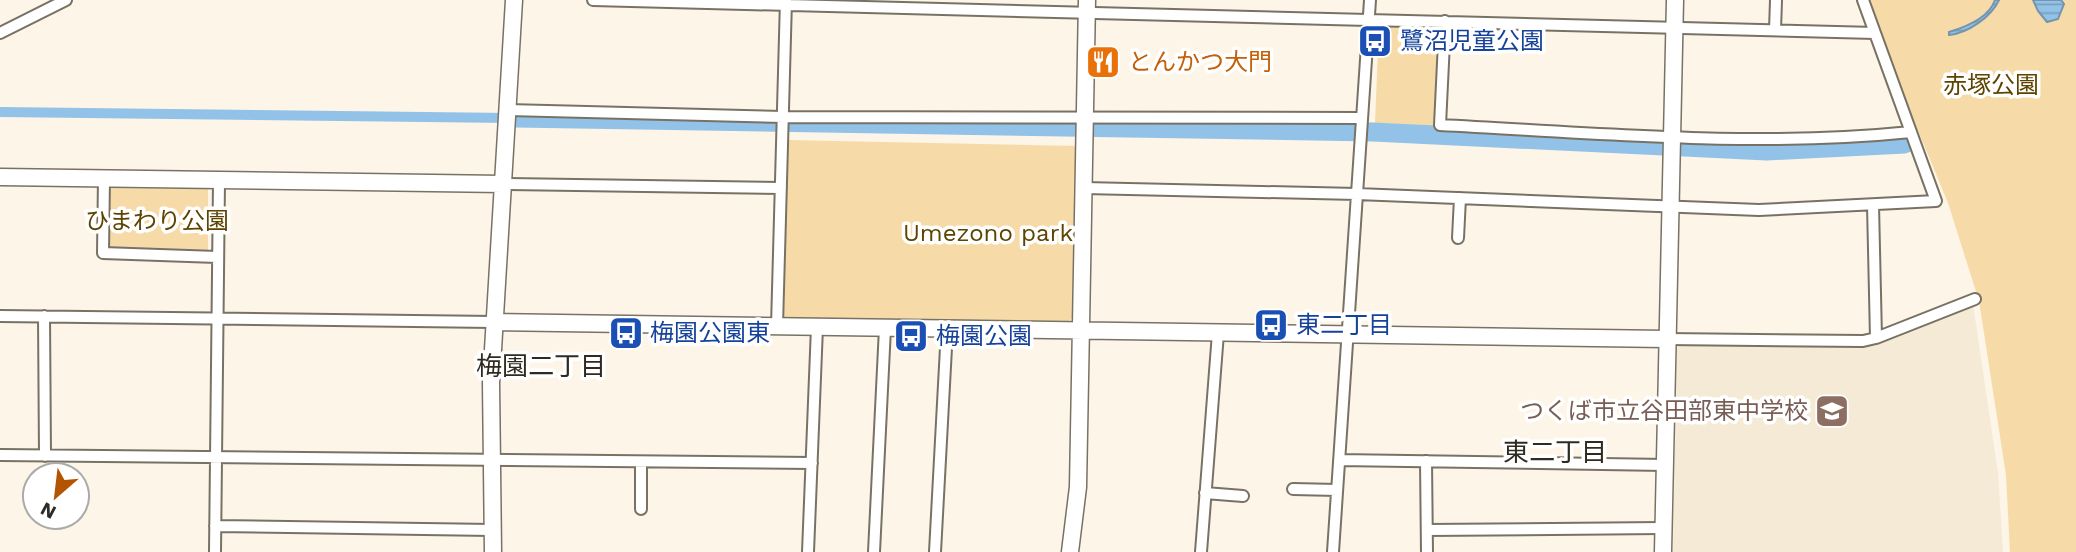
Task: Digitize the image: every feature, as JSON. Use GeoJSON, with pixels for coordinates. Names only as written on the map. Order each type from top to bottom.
{"type":"FeatureCollection","features":[{"type":"Feature","properties":{"kind":"street"},"geometry":{"type":"LineString","coordinates":[[0,33],[66,0]]}},
{"type":"Feature","properties":{"kind":"street"},"geometry":{"type":"LineString","coordinates":[[493,552],[491,383],[514,0]]}},
{"type":"Feature","properties":{"kind":"street"},"geometry":{"type":"LineString","coordinates":[[593,0],[1087,7],[1369,19],[1875,33]]}},
{"type":"Feature","properties":{"kind":"street"},"geometry":{"type":"LineString","coordinates":[[1333,552],[1370,0]]}},
{"type":"Feature","properties":{"kind":"street"},"geometry":{"type":"LineString","coordinates":[[1663,552],[1675,0]]}},
{"type":"Feature","properties":{"kind":"street"},"geometry":{"type":"LineString","coordinates":[[1775,30],[1776,0]]}},
{"type":"Feature","properties":{"kind":"street"},"geometry":{"type":"LineString","coordinates":[[1084,188],[1357,194],[1759,210],[1936,201],[1863,0]]}},
{"type":"Feature","properties":{"kind":"street"},"geometry":{"type":"LineString","coordinates":[[777,326],[786,2]]}},
{"type":"Feature","properties":{"kind":"street"},"geometry":{"type":"LineString","coordinates":[[1070,552],[1078,486],[1087,7]]}},
{"type":"Feature","properties":{"kind":"street"},"geometry":{"type":"LineString","coordinates":[[1445,21],[1440,125],[1673,146],[1911,132]]}},
{"type":"Feature","properties":{"kind":"street"},"geometry":{"type":"LineString","coordinates":[[507,115],[1362,119]]}},
{"type":"Feature","properties":{"kind":"street"},"geometry":{"type":"LineString","coordinates":[[0,177],[781,188]]}},
{"type":"Feature","properties":{"kind":"street"},"geometry":{"type":"LineString","coordinates":[[104,178],[103,253],[217,257]]}},
{"type":"Feature","properties":{"kind":"street"},"geometry":{"type":"LineString","coordinates":[[215,552],[219,181]]}},
{"type":"Feature","properties":{"kind":"street"},"geometry":{"type":"LineString","coordinates":[[1458,238],[1461,198]]}},
{"type":"Feature","properties":{"kind":"street"},"geometry":{"type":"LineString","coordinates":[[1872,205],[1876,338]]}},
{"type":"Feature","properties":{"kind":"street"},"geometry":{"type":"LineString","coordinates":[[0,316],[1863,341],[1975,299]]}},
{"type":"Feature","properties":{"kind":"street"},"geometry":{"type":"LineString","coordinates":[[44,316],[46,456]]}},
{"type":"Feature","properties":{"kind":"street"},"geometry":{"type":"LineString","coordinates":[[808,552],[817,327]]}},
{"type":"Feature","properties":{"kind":"street"},"geometry":{"type":"LineString","coordinates":[[874,552],[885,328]]}},
{"type":"Feature","properties":{"kind":"street"},"geometry":{"type":"LineString","coordinates":[[935,552],[947,329]]}},
{"type":"Feature","properties":{"kind":"street"},"geometry":{"type":"LineString","coordinates":[[1201,552],[1218,333]]}},
{"type":"Feature","properties":{"kind":"street"},"geometry":{"type":"LineString","coordinates":[[0,455],[812,463]]}},
{"type":"Feature","properties":{"kind":"street"},"geometry":{"type":"LineString","coordinates":[[1339,460],[1665,465]]}},
{"type":"Feature","properties":{"kind":"street"},"geometry":{"type":"LineString","coordinates":[[1426,461],[1427,552]]}},
{"type":"Feature","properties":{"kind":"street"},"geometry":{"type":"LineString","coordinates":[[641,462],[641,509]]}},
{"type":"Feature","properties":{"kind":"street"},"geometry":{"type":"LineString","coordinates":[[1293,489],[1337,490]]}},
{"type":"Feature","properties":{"kind":"street"},"geometry":{"type":"LineString","coordinates":[[1205,493],[1243,496]]}},
{"type":"Feature","properties":{"kind":"street"},"geometry":{"type":"LineString","coordinates":[[215,526],[492,530]]}},
{"type":"Feature","properties":{"kind":"street"},"geometry":{"type":"LineString","coordinates":[[1427,530],[1663,528]]}},
{"type":"Feature","properties":{"kind":"shaded area","name":"つくば市立谷田部東中学校"},"geometry":{"type":"Polygon","coordinates":[[[1973,304],[1998,473],[2003,552],[1673,552],[1677,349],[1682,344],[1863,346],[1973,304]]]}},
{"type":"Feature","properties":{"kind":"green space","name":"赤塚公園"},"geometry":{"type":"Polygon","coordinates":[[[1864,0],[2076,0],[2076,552],[2010,552],[2006,475],[1979,301],[1948,203],[1864,0]]]}},
{"type":"Feature","properties":{"kind":"green space"},"geometry":{"type":"Polygon","coordinates":[[[1379,24],[1439,27],[1434,126],[1375,123],[1379,24]]]}},
{"type":"Feature","properties":{"kind":"green space","name":"Umezono park"},"geometry":{"type":"Polygon","coordinates":[[[786,140],[1079,146],[1076,315],[1064,325],[784,318],[786,140]]]}},
{"type":"Feature","properties":{"kind":"green space","name":"ひまわり公園"},"geometry":{"type":"Polygon","coordinates":[[[107,188],[208,189],[208,254],[107,253],[107,188]]]}},
{"type":"Feature","properties":{"kind":"water"},"geometry":{"type":"Polygon","coordinates":[[[1995,0],[1999,0],[1978,23],[1949,35],[1949,32],[1982,17],[1995,0]]]}},
{"type":"Feature","properties":{"kind":"water"},"geometry":{"type":"Polygon","coordinates":[[[2033,0],[2061,0],[2064,4],[2058,19],[2047,22],[2033,0]]]}},
{"type":"Feature","properties":{"kind":"waterway"},"geometry":{"type":"LineString","coordinates":[[0,112],[515,118]]}},
{"type":"Feature","properties":{"kind":"waterway"},"geometry":{"type":"LineString","coordinates":[[515,118],[1373,132],[1767,151],[1905,144]]}},
{"type":"Feature","properties":{"kind":"place","name":"鷺沼児童公園"},"geometry":{"type":"Point","coordinates":[1375,41]}},
{"type":"Feature","properties":{"kind":"place","name":"とんかつ大門"},"geometry":{"type":"Point","coordinates":[1103,62]}},
{"type":"Feature","properties":{"kind":"place","name":"東二丁目"},"geometry":{"type":"Point","coordinates":[1271,325]}},
{"type":"Feature","properties":{"kind":"place","name":"梅園公園東"},"geometry":{"type":"Point","coordinates":[626,333]}},
{"type":"Feature","properties":{"kind":"place","name":"梅園公園"},"geometry":{"type":"Point","coordinates":[911,336]}},
{"type":"Feature","properties":{"kind":"place","name":"つくば市立谷田部東中学校"},"geometry":{"type":"Point","coordinates":[1832,411]}},
{"type":"Feature","properties":{"kind":"district","name":"梅園二丁目"},"geometry":{"type":"Point","coordinates":[541,366]}},
{"type":"Feature","properties":{"kind":"district","name":"東二丁目"},"geometry":{"type":"Point","coordinates":[1555,452]}}]}
